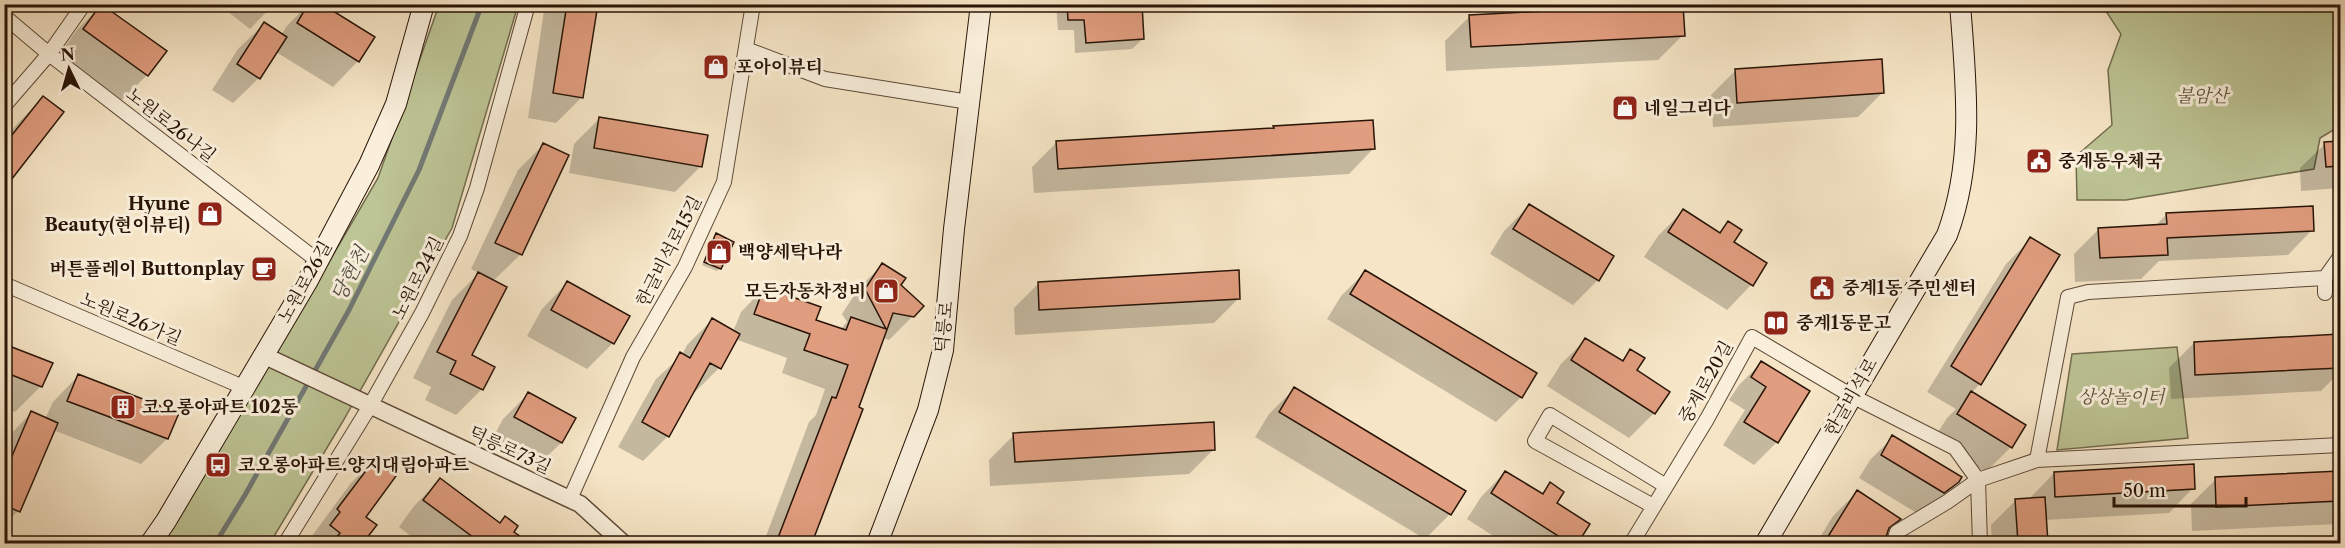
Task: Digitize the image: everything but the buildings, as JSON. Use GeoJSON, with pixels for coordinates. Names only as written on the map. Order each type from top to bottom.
{"type":"FeatureCollection","features":[{"type":"Feature","properties":{"kind":"main road","name":"노원로26길"},"geometry":{"type":"LineString","coordinates":[[150,543],[166,521],[318,261],[369,165],[396,104],[424,4]]}},
{"type":"Feature","properties":{"kind":"main road","name":"덕릉로"},"geometry":{"type":"LineString","coordinates":[[877,543],[928,410],[943,350],[947,288],[981,4]]}},
{"type":"Feature","properties":{"kind":"main road","name":"한글비석로"},"geometry":{"type":"LineString","coordinates":[[1765,543],[1947,235],[1957,207],[1968,128],[1960,4]]}},
{"type":"Feature","properties":{"kind":"street"},"geometry":{"type":"LineString","coordinates":[[4,106],[49,54],[84,4]]}},
{"type":"Feature","properties":{"kind":"street","name":"노원로24길"},"geometry":{"type":"LineString","coordinates":[[285,543],[370,406],[422,313],[460,236],[477,188],[528,4]]}},
{"type":"Feature","properties":{"kind":"street","name":"한글비석로15길"},"geometry":{"type":"LineString","coordinates":[[570,500],[633,357],[685,267],[724,182],[753,4]]}},
{"type":"Feature","properties":{"kind":"street","name":"노원로26나길"},"geometry":{"type":"LineString","coordinates":[[4,16],[49,54],[318,261]]}},
{"type":"Feature","properties":{"kind":"street"},"geometry":{"type":"LineString","coordinates":[[746,49],[825,79],[969,102]]}},
{"type":"Feature","properties":{"kind":"street"},"geometry":{"type":"LineString","coordinates":[[2325,293],[2325,278],[2340,257]]}},
{"type":"Feature","properties":{"kind":"street"},"geometry":{"type":"LineString","coordinates":[[2037,460],[2067,297],[2088,292],[2325,278]]}},
{"type":"Feature","properties":{"kind":"street","name":"노원로26가길"},"geometry":{"type":"LineString","coordinates":[[4,284],[243,387]]}},
{"type":"Feature","properties":{"kind":"street","name":"중계로20길"},"geometry":{"type":"LineString","coordinates":[[1631,543],[1707,418],[1752,337],[1852,396]]}},
{"type":"Feature","properties":{"kind":"street","name":"덕릉로73길"},"geometry":{"type":"LineString","coordinates":[[263,355],[580,504],[624,543]]}},
{"type":"Feature","properties":{"kind":"street"},"geometry":{"type":"LineString","coordinates":[[1852,396],[1955,448],[1978,480],[1980,543]]}},
{"type":"Feature","properties":{"kind":"street"},"geometry":{"type":"LineString","coordinates":[[1653,506],[1535,441],[1550,415],[1666,486]]}},
{"type":"Feature","properties":{"kind":"street"},"geometry":{"type":"LineString","coordinates":[[1893,543],[1897,532],[1978,480],[2037,460],[2340,445]]}},
{"type":"Feature","properties":{"kind":"green space"},"geometry":{"type":"Polygon","coordinates":[[[439,5],[518,5],[452,228],[343,421],[270,543],[161,544],[203,478],[378,178],[439,5]]]}},
{"type":"Feature","properties":{"kind":"green space","name":"불암산"},"geometry":{"type":"Polygon","coordinates":[[[2102,5],[2340,5],[2340,126],[2320,138],[2314,169],[2126,200],[2077,200],[2076,156],[2112,125],[2108,70],[2121,34],[2102,5]]]}},
{"type":"Feature","properties":{"kind":"green space","name":"상상놀이터"},"geometry":{"type":"Polygon","coordinates":[[[2177,347],[2188,438],[2057,450],[2072,354],[2177,347]]]}},
{"type":"Feature","properties":{"kind":"waterway","name":"당현천"},"geometry":{"type":"LineString","coordinates":[[215,544],[349,310],[419,170],[482,4]]}},
{"type":"Feature","properties":{"kind":"place","name":"포아이뷰티"},"geometry":{"type":"Point","coordinates":[716,67]}},
{"type":"Feature","properties":{"kind":"place","name":"네일그리다"},"geometry":{"type":"Point","coordinates":[1625,108]}},
{"type":"Feature","properties":{"kind":"place","name":"중계동우체국"},"geometry":{"type":"Point","coordinates":[2039,161]}},
{"type":"Feature","properties":{"kind":"place","name":"Hyune Beauty(현이뷰티)"},"geometry":{"type":"Point","coordinates":[210,214]}},
{"type":"Feature","properties":{"kind":"place","name":"백양세탁나라"},"geometry":{"type":"Point","coordinates":[719,252]}},
{"type":"Feature","properties":{"kind":"place","name":"버튼플레이 Buttonplay"},"geometry":{"type":"Point","coordinates":[264,269]}},
{"type":"Feature","properties":{"kind":"place","name":"중계1동 주민센터"},"geometry":{"type":"Point","coordinates":[1822,288]}},
{"type":"Feature","properties":{"kind":"place","name":"모든자동차정비"},"geometry":{"type":"Point","coordinates":[886,291]}},
{"type":"Feature","properties":{"kind":"place","name":"중계1동문고"},"geometry":{"type":"Point","coordinates":[1776,323]}},
{"type":"Feature","properties":{"kind":"place","name":"코오롱아파트 102동"},"geometry":{"type":"Point","coordinates":[123,407]}},
{"type":"Feature","properties":{"kind":"place","name":"코오롱아파트.양지대림아파트"},"geometry":{"type":"Point","coordinates":[218,465]}}]}
